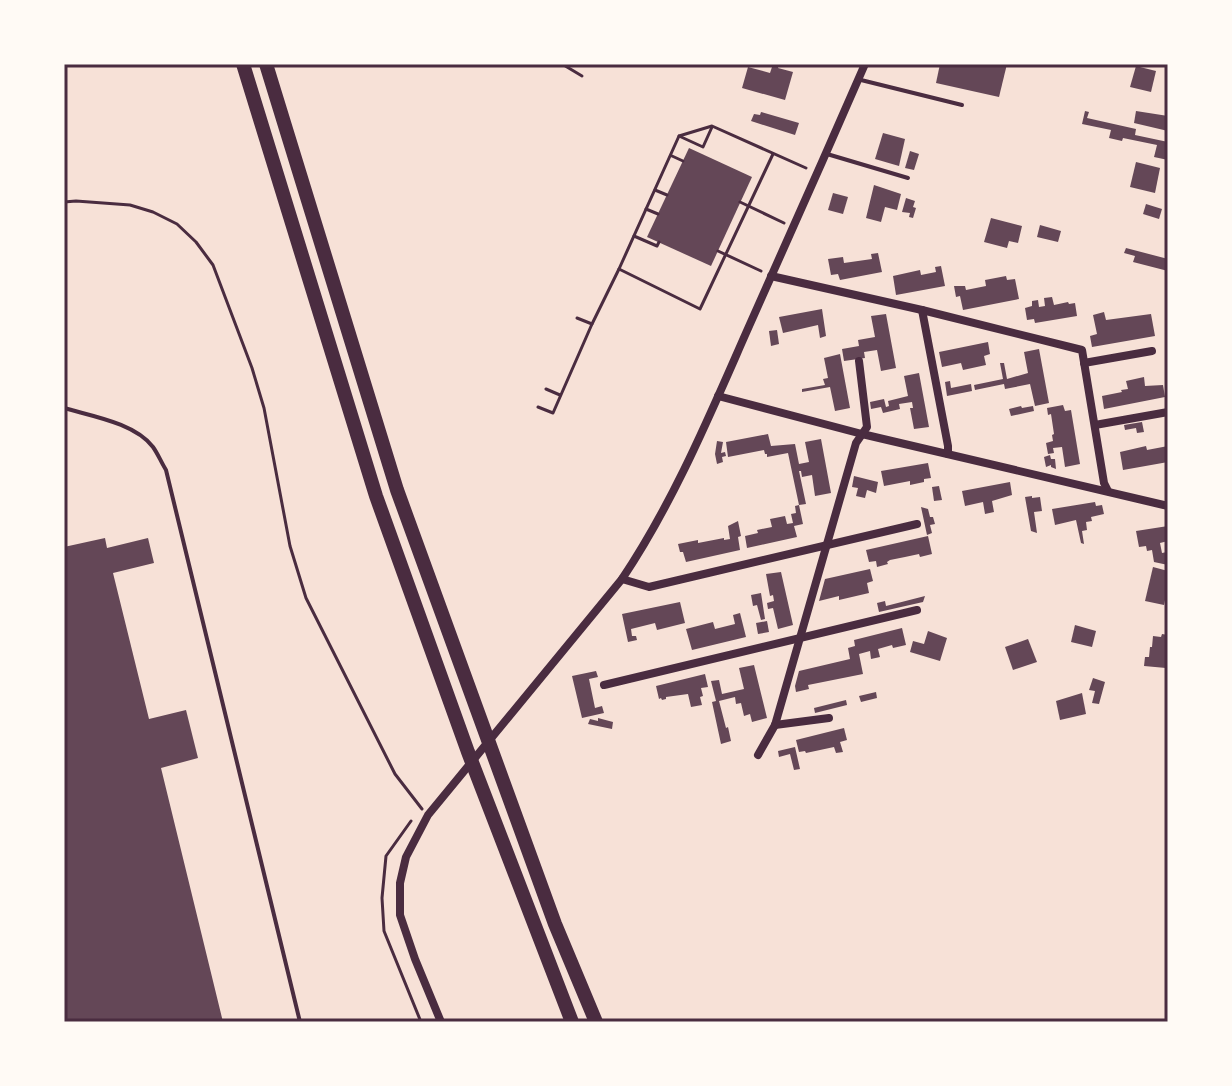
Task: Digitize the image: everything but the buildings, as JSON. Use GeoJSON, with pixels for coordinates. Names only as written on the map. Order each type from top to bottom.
{"type":"FeatureCollection","features":[{"type":"Feature","properties":{"kind":"highway"},"geometry":{"type":"LineString","coordinates":[[243,64],[376,496],[468,752],[572,1022]]}},
{"type":"Feature","properties":{"kind":"highway"},"geometry":{"type":"LineString","coordinates":[[266,64],[397,490],[555,924],[596,1022]]}},
{"type":"Feature","properties":{"kind":"street"},"geometry":{"type":"LineString","coordinates":[[441,1022],[400,915],[400,883],[406,857],[428,815],[622,579],[641,551],[718,396],[865,64]]}},
{"type":"Feature","properties":{"kind":"street"},"geometry":{"type":"LineString","coordinates":[[771,276],[1082,350],[1104,483],[1108,491]]}},
{"type":"Feature","properties":{"kind":"street"},"geometry":{"type":"LineString","coordinates":[[922,310],[948,454]]}},
{"type":"Feature","properties":{"kind":"street"},"geometry":{"type":"LineString","coordinates":[[1084,363],[1152,351]]}},
{"type":"Feature","properties":{"kind":"street"},"geometry":{"type":"LineString","coordinates":[[758,755],[775,725],[856,443],[867,427],[859,361]]}},
{"type":"Feature","properties":{"kind":"street"},"geometry":{"type":"LineString","coordinates":[[718,396],[862,434],[1168,506]]}},
{"type":"Feature","properties":{"kind":"street"},"geometry":{"type":"LineString","coordinates":[[1095,425],[1168,412]]}},
{"type":"Feature","properties":{"kind":"street"},"geometry":{"type":"LineString","coordinates":[[622,579],[649,587],[917,524]]}},
{"type":"Feature","properties":{"kind":"street"},"geometry":{"type":"LineString","coordinates":[[604,685],[917,610]]}},
{"type":"Feature","properties":{"kind":"street"},"geometry":{"type":"LineString","coordinates":[[775,725],[829,718]]}},
{"type":"Feature","properties":{"kind":"lane"},"geometry":{"type":"LineString","coordinates":[[858,80],[962,105]]}},
{"type":"Feature","properties":{"kind":"lane"},"geometry":{"type":"LineString","coordinates":[[827,154],[908,178]]}},
{"type":"Feature","properties":{"kind":"lane"},"geometry":{"type":"LineString","coordinates":[[64,408],[139,433],[152,445],[166,470],[300,1022]]}},
{"type":"Feature","properties":{"kind":"path"},"geometry":{"type":"LineString","coordinates":[[562,64],[582,76]]}},
{"type":"Feature","properties":{"kind":"path"},"geometry":{"type":"LineString","coordinates":[[700,153],[712,126]]}},
{"type":"Feature","properties":{"kind":"path"},"geometry":{"type":"LineString","coordinates":[[538,407],[553,413],[679,136],[712,126],[819,173]]}},
{"type":"Feature","properties":{"kind":"path"},"geometry":{"type":"LineString","coordinates":[[679,136],[703,147]]}},
{"type":"Feature","properties":{"kind":"path"},"geometry":{"type":"LineString","coordinates":[[619,269],[700,309],[773,154]]}},
{"type":"Feature","properties":{"kind":"path"},"geometry":{"type":"LineString","coordinates":[[670,155],[683,161]]}},
{"type":"Feature","properties":{"kind":"path"},"geometry":{"type":"LineString","coordinates":[[655,190],[667,195]]}},
{"type":"Feature","properties":{"kind":"path"},"geometry":{"type":"LineString","coordinates":[[64,202],[130,205],[153,212],[177,224],[196,242],[213,265],[264,408],[290,546],[306,598],[395,774],[428,815]]}},
{"type":"Feature","properties":{"kind":"path"},"geometry":{"type":"LineString","coordinates":[[740,202],[793,228]]}},
{"type":"Feature","properties":{"kind":"path"},"geometry":{"type":"LineString","coordinates":[[646,209],[658,214]]}},
{"type":"Feature","properties":{"kind":"path"},"geometry":{"type":"LineString","coordinates":[[634,236],[657,246],[659,242]]}},
{"type":"Feature","properties":{"kind":"path"},"geometry":{"type":"LineString","coordinates":[[718,251],[771,276]]}},
{"type":"Feature","properties":{"kind":"path"},"geometry":{"type":"LineString","coordinates":[[577,318],[592,324]]}},
{"type":"Feature","properties":{"kind":"path"},"geometry":{"type":"LineString","coordinates":[[546,389],[560,395]]}}]}
